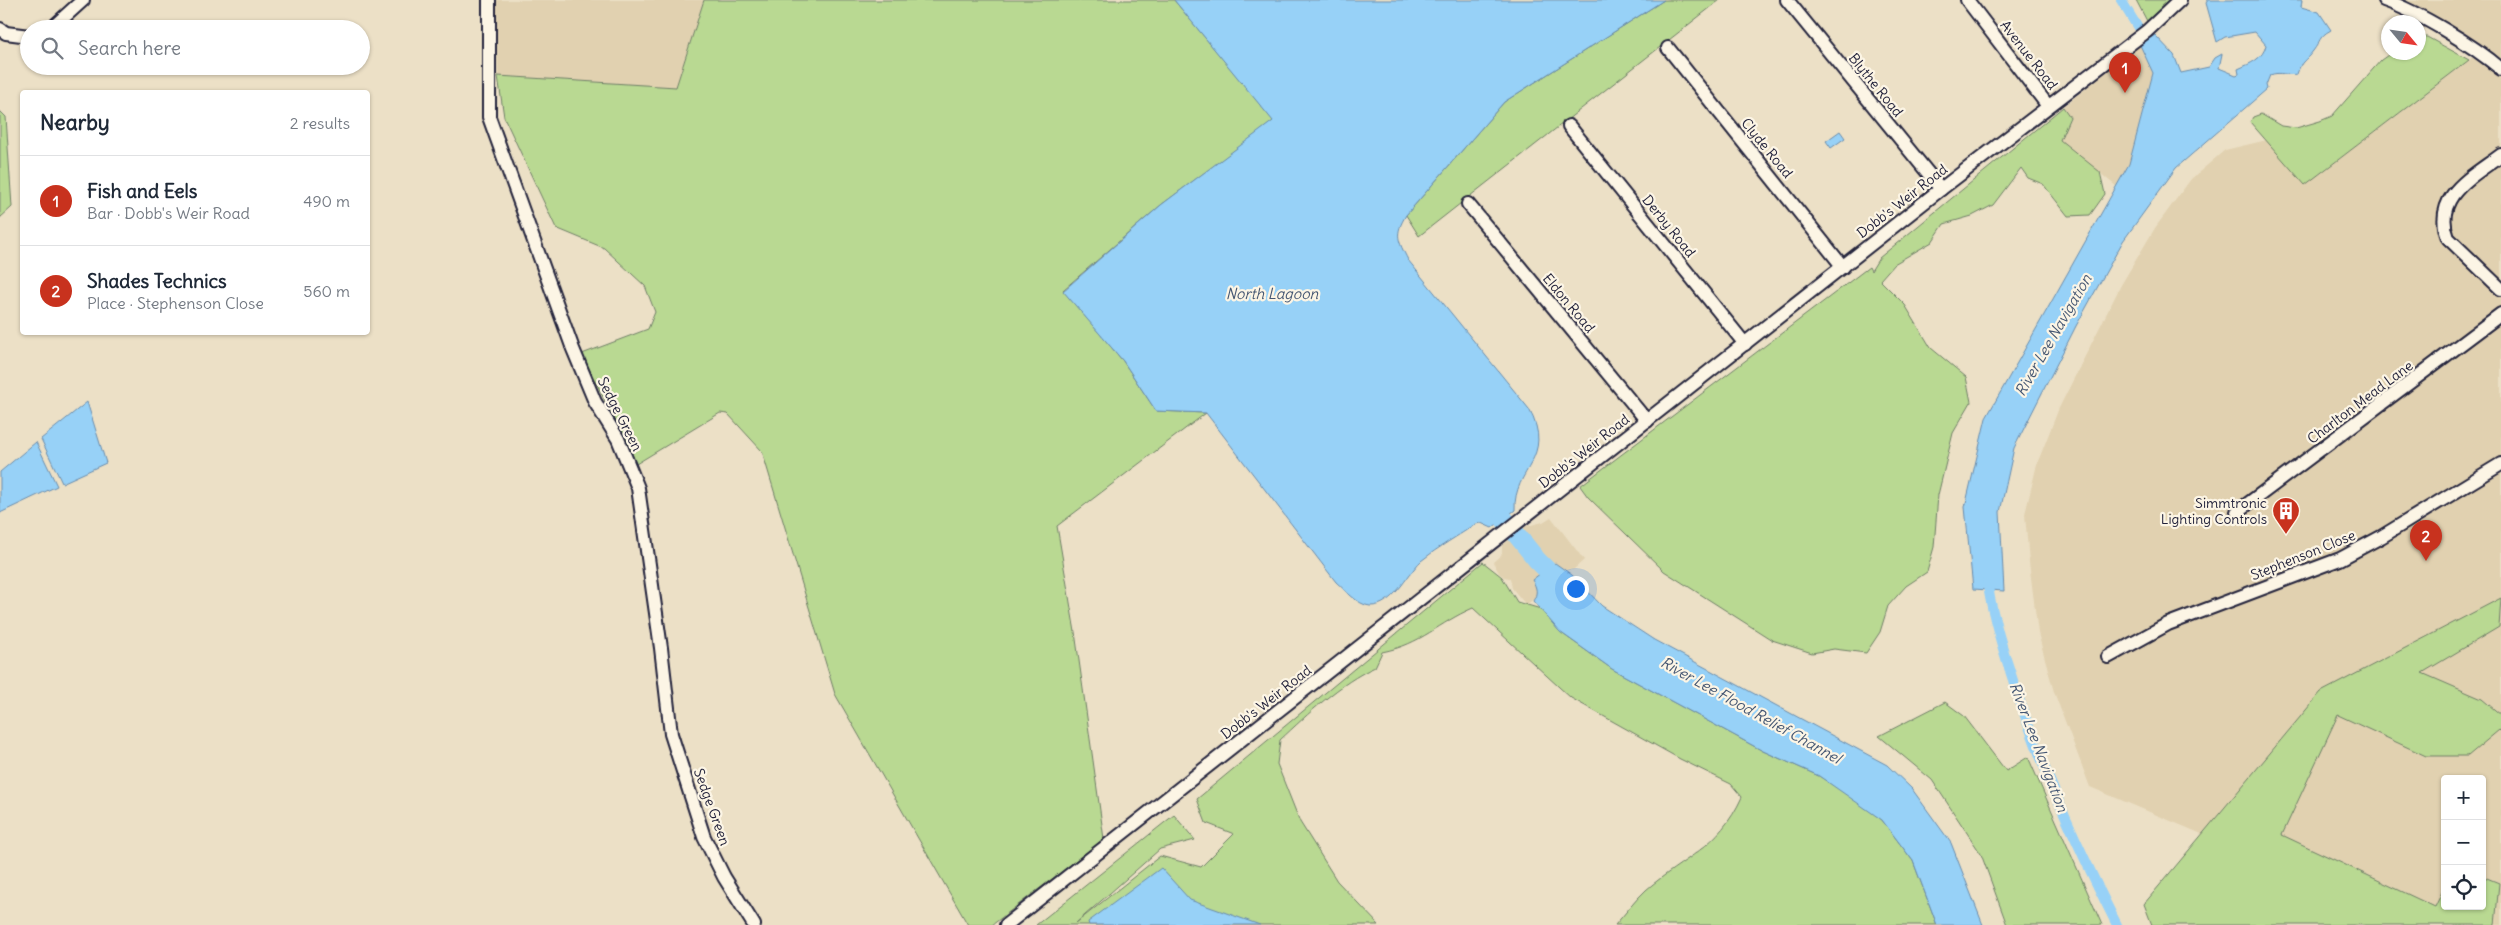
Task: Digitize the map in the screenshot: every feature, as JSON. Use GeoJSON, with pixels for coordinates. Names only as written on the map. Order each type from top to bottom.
{"type":"FeatureCollection","features":[{"type":"Feature","properties":{"kind":"street"},"geometry":{"type":"LineString","coordinates":[[61,20],[83,0]]}},
{"type":"Feature","properties":{"kind":"street","name":"Sedge Green"},"geometry":{"type":"LineString","coordinates":[[489,0],[490,117],[573,349],[595,402],[618,439],[638,488],[671,734],[704,837],[724,877],[754,925]]}},
{"type":"Feature","properties":{"kind":"street","name":"Blythe Road"},"geometry":{"type":"LineString","coordinates":[[1787,0],[1941,189]]}},
{"type":"Feature","properties":{"kind":"street","name":"Avenue Road"},"geometry":{"type":"LineString","coordinates":[[1967,0],[2048,106]]}},
{"type":"Feature","properties":{"kind":"street","name":"Dobb's Weir Road"},"geometry":{"type":"LineString","coordinates":[[1006,925],[1941,189],[2150,29],[2180,0]]}},
{"type":"Feature","properties":{"kind":"street"},"geometry":{"type":"LineString","coordinates":[[2384,0],[2402,6],[2501,69]]}},
{"type":"Feature","properties":{"kind":"street"},"geometry":{"type":"LineString","coordinates":[[0,29],[6,33],[20,35]]}},
{"type":"Feature","properties":{"kind":"street","name":"Clyde Road"},"geometry":{"type":"LineString","coordinates":[[1668,48],[1842,267]]}},
{"type":"Feature","properties":{"kind":"street","name":"Derby Road"},"geometry":{"type":"LineString","coordinates":[[1569,126],[1745,344]]}},
{"type":"Feature","properties":{"kind":"street"},"geometry":{"type":"LineString","coordinates":[[2501,155],[2454,192],[2447,202],[2443,215],[2444,227],[2448,238],[2501,289]]}},
{"type":"Feature","properties":{"kind":"street","name":"Eldon Road"},"geometry":{"type":"LineString","coordinates":[[1468,204],[1647,421]]}},
{"type":"Feature","properties":{"kind":"street","name":"Charlton Mead Lane"},"geometry":{"type":"LineString","coordinates":[[2237,512],[2501,314]]}},
{"type":"Feature","properties":{"kind":"street","name":"Stephenson Close"},"geometry":{"type":"LineString","coordinates":[[2108,657],[2168,624],[2340,559],[2381,537],[2501,464]]}},
{"type":"Feature","properties":{"kind":"shaded area"},"geometry":{"type":"Polygon","coordinates":[[[496,0],[704,0],[676,87],[498,76],[496,0]]]}},
{"type":"Feature","properties":{"kind":"shaded area"},"geometry":{"type":"Polygon","coordinates":[[[2399,0],[2501,0],[2501,925],[2495,925],[2499,883],[2486,878],[2486,775],[2441,775],[2442,910],[2436,925],[2418,925],[2090,787],[2054,692],[2038,633],[2029,562],[2025,514],[2037,464],[2059,408],[2121,285],[2155,228],[2191,179],[2225,150],[2267,140],[2306,184],[2481,51],[2426,15],[2399,0]]]}},
{"type":"Feature","properties":{"kind":"shaded area"},"geometry":{"type":"Polygon","coordinates":[[[2140,45],[2153,73],[2129,164],[2117,187],[2060,140],[2070,117],[2063,107],[2140,45]]]}},
{"type":"Feature","properties":{"kind":"shaded area"},"geometry":{"type":"Polygon","coordinates":[[[1551,517],[1584,560],[1573,570],[1563,570],[1554,563],[1543,575],[1535,598],[1526,605],[1512,588],[1510,578],[1504,577],[1499,573],[1493,562],[1502,554],[1502,546],[1527,526],[1543,522],[1551,517]]]}},
{"type":"Feature","properties":{"kind":"green space"},"geometry":{"type":"Polygon","coordinates":[[[704,0],[1174,0],[1274,121],[1161,205],[1063,290],[1123,361],[1156,411],[1206,413],[1057,526],[1075,632],[1104,839],[992,925],[968,925],[835,694],[762,451],[728,414],[720,413],[636,464],[582,354],[648,329],[655,312],[645,286],[604,248],[556,228],[504,117],[498,76],[676,87],[704,0]]]}},
{"type":"Feature","properties":{"kind":"green space"},"geometry":{"type":"Polygon","coordinates":[[[1664,0],[1720,0],[1419,236],[1406,215],[1504,102],[1664,0]]]}},
{"type":"Feature","properties":{"kind":"green space"},"geometry":{"type":"Polygon","coordinates":[[[2136,0],[2169,0],[2148,23],[2136,0]]]}},
{"type":"Feature","properties":{"kind":"green space"},"geometry":{"type":"Polygon","coordinates":[[[2426,37],[2469,60],[2305,185],[2250,122],[2253,117],[2261,114],[2281,126],[2296,128],[2332,116],[2381,60],[2426,60],[2426,37]]]}},
{"type":"Feature","properties":{"kind":"green space"},"geometry":{"type":"Polygon","coordinates":[[[2063,107],[2070,117],[2060,140],[2100,172],[2105,194],[2090,215],[2068,216],[2043,184],[2028,178],[2021,168],[1993,205],[1972,216],[1944,224],[1932,242],[1894,264],[1880,280],[1905,305],[1931,348],[1966,377],[1971,402],[1953,433],[1938,495],[1934,547],[1927,572],[1906,586],[1888,606],[1880,632],[1866,653],[1834,649],[1812,653],[1772,640],[1664,571],[1588,497],[1580,486],[1869,267],[1871,271],[1879,258],[2063,107]]]}},
{"type":"Feature","properties":{"kind":"green space"},"geometry":{"type":"Polygon","coordinates":[[[0,111],[6,117],[12,207],[0,218],[0,111]]]}},
{"type":"Feature","properties":{"kind":"green space"},"geometry":{"type":"Polygon","coordinates":[[[1483,562],[1502,577],[1517,602],[1541,609],[1560,632],[1612,669],[1763,751],[1819,776],[1857,800],[1882,820],[1913,861],[1937,925],[1615,925],[1646,890],[1712,840],[1733,814],[1742,797],[1731,784],[1680,759],[1571,698],[1473,608],[1419,639],[1382,652],[1375,667],[1337,690],[1280,740],[1277,764],[1300,822],[1337,881],[1379,925],[1036,925],[1174,815],[1195,840],[1160,849],[1076,923],[1160,856],[1201,867],[1234,834],[1206,823],[1197,799],[1483,562]]]}},
{"type":"Feature","properties":{"kind":"green space"},"geometry":{"type":"Polygon","coordinates":[[[2501,598],[2499,627],[2422,673],[2482,699],[2501,715],[2501,732],[2499,730],[2468,756],[2426,756],[2338,715],[2282,835],[2435,907],[2441,894],[2441,910],[2486,910],[2486,878],[2499,883],[2495,925],[2152,925],[2144,904],[2321,692],[2501,598]]]}},
{"type":"Feature","properties":{"kind":"green space"},"geometry":{"type":"Polygon","coordinates":[[[1945,702],[1964,716],[2006,771],[2028,757],[2102,925],[2007,925],[1981,854],[1932,780],[1879,736],[1945,702]]]}},
{"type":"Feature","properties":{"kind":"water","name":"North Lagoon"},"geometry":{"type":"Polygon","coordinates":[[[1174,0],[1664,0],[1504,102],[1402,222],[1399,238],[1408,260],[1529,409],[1536,426],[1538,440],[1536,452],[1516,496],[1515,510],[1492,528],[1481,523],[1476,524],[1434,551],[1421,561],[1393,596],[1378,605],[1370,606],[1361,603],[1336,582],[1206,413],[1156,411],[1123,361],[1063,291],[1161,205],[1273,121],[1174,0]]]}},
{"type":"Feature","properties":{"kind":"water"},"geometry":{"type":"Polygon","coordinates":[[[2208,0],[2302,0],[2301,7],[2319,12],[2331,30],[2322,37],[2302,63],[2297,74],[2277,73],[2270,75],[2266,85],[2267,89],[2176,168],[2123,241],[2076,326],[2014,448],[2000,512],[2004,591],[1973,589],[1965,507],[1986,418],[2129,164],[2153,73],[2140,45],[2155,35],[2174,55],[2181,73],[2209,67],[2215,58],[2222,54],[2219,68],[2236,75],[2239,74],[2238,69],[2256,60],[2262,54],[2266,45],[2255,32],[2225,37],[2217,42],[2206,3],[2208,0]]]}},
{"type":"Feature","properties":{"kind":"water"},"geometry":{"type":"Polygon","coordinates":[[[1840,131],[1845,138],[1831,148],[1826,141],[1840,131]]]}},
{"type":"Feature","properties":{"kind":"water"},"geometry":{"type":"Polygon","coordinates":[[[87,402],[106,463],[62,483],[41,439],[87,402]]]}},
{"type":"Feature","properties":{"kind":"water"},"geometry":{"type":"Polygon","coordinates":[[[36,442],[57,486],[0,513],[0,472],[36,442]]]}},
{"type":"Feature","properties":{"kind":"water"},"geometry":{"type":"Polygon","coordinates":[[[1555,563],[1572,575],[1602,606],[1654,640],[1887,765],[1912,789],[1951,843],[1983,925],[1937,925],[1913,861],[1882,820],[1819,776],[1763,751],[1612,669],[1560,632],[1533,601],[1536,590],[1532,580],[1541,573],[1545,575],[1547,569],[1555,563]]]}},
{"type":"Feature","properties":{"kind":"water"},"geometry":{"type":"Polygon","coordinates":[[[1161,868],[1190,900],[1260,925],[1089,925],[1088,922],[1161,868]]]}},
{"type":"Feature","properties":{"kind":"waterway","name":"River Lee Navigation"},"geometry":{"type":"LineString","coordinates":[[2121,0],[2146,41]]}},
{"type":"Feature","properties":{"kind":"waterway","name":"River Lee Flood Relief Channel"},"geometry":{"type":"LineString","coordinates":[[1504,519],[1537,560],[1565,588]]}},
{"type":"Feature","properties":{"kind":"waterway","name":"River Lee Navigation"},"geometry":{"type":"LineString","coordinates":[[1987,579],[2000,639],[2033,739],[2073,833],[2117,925]]}},
{"type":"Feature","properties":{"kind":"place","name":"Fish and Eels"},"geometry":{"type":"Point","coordinates":[2125,93]}},
{"type":"Feature","properties":{"kind":"place","name":"Simmtronic Lighting Controls"},"geometry":{"type":"Point","coordinates":[2286,535]}},
{"type":"Feature","properties":{"kind":"place","name":"Shades Technics"},"geometry":{"type":"Point","coordinates":[2426,561]}}]}
